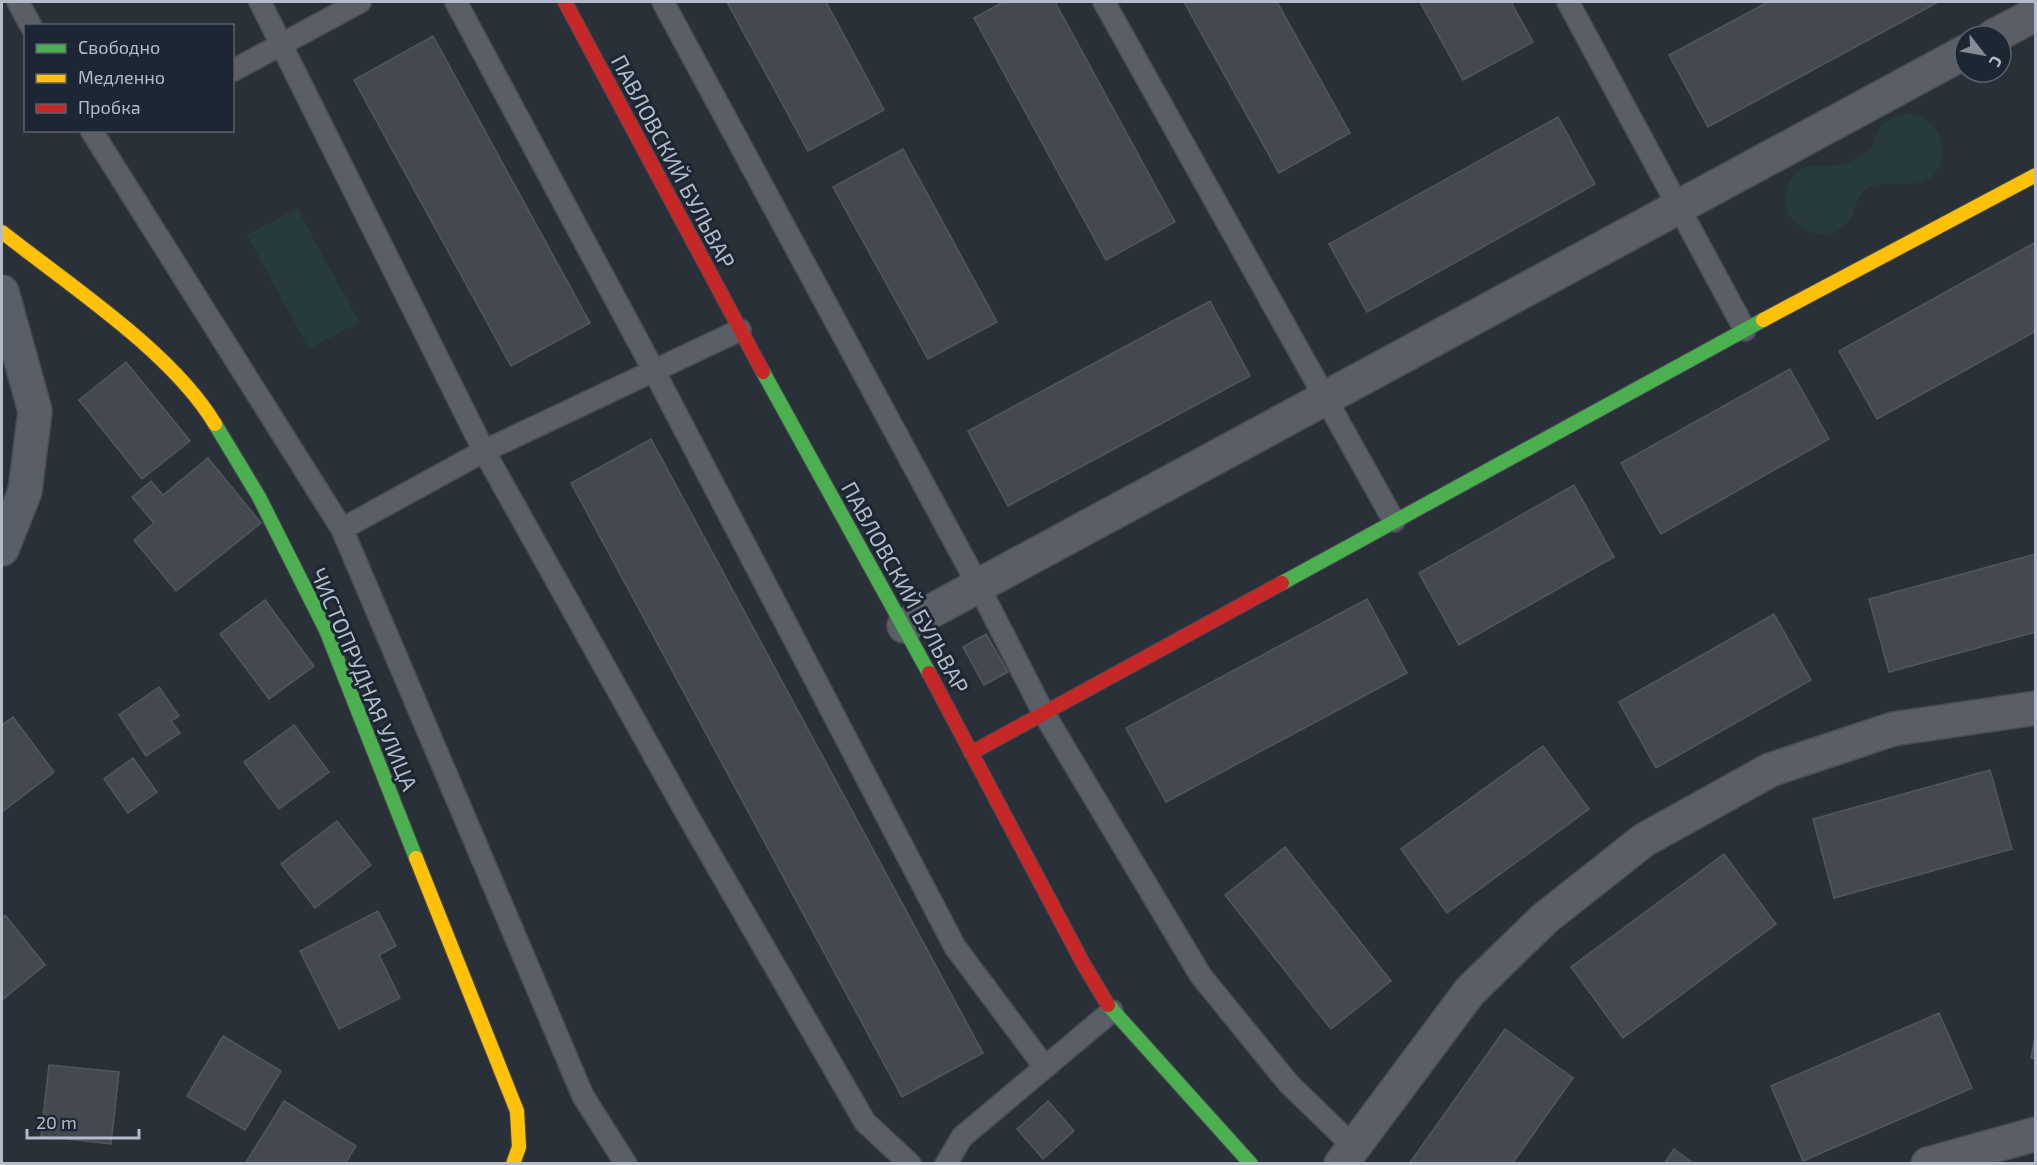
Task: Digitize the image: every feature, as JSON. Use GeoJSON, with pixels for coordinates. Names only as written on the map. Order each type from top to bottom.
{"type":"FeatureCollection","features":[{"type":"Feature","properties":{"kind":"street","name":"ПАВЛОВСКИЙ БУЛЬВАР"},"geometry":{"type":"LineString","coordinates":[[565,2],[740,330],[904,626],[1084,965],[1112,1011],[1251,1164]]}},
{"type":"Feature","properties":{"kind":"street"},"geometry":{"type":"LineString","coordinates":[[2013,25],[2032,14]]}},
{"type":"Feature","properties":{"kind":"street"},"geometry":{"type":"LineString","coordinates":[[904,626],[1325,396],[1953,58]]}},
{"type":"Feature","properties":{"kind":"street"},"geometry":{"type":"LineString","coordinates":[[971,753],[1745,330],[2036,175]]}},
{"type":"Feature","properties":{"kind":"street","name":"ЧИСТОПРУДНАЯ УЛИЦА"},"geometry":{"type":"LineString","coordinates":[[2,232],[150,348],[205,407],[259,497],[326,630],[517,1112],[519,1147],[513,1164]]}},
{"type":"Feature","properties":{"kind":"street"},"geometry":{"type":"LineString","coordinates":[[2,292],[35,411],[25,491],[2,549]]}},
{"type":"Feature","properties":{"kind":"street"},"geometry":{"type":"LineString","coordinates":[[1347,1155],[1470,992],[1544,919],[1644,840],[1770,770],[1893,729],[2036,708]]}},
{"type":"Feature","properties":{"kind":"street"},"geometry":{"type":"LineString","coordinates":[[1928,1164],[2036,1134]]}},
{"type":"Feature","properties":{"kind":"lane"},"geometry":{"type":"LineString","coordinates":[[18,2],[30,24]]}},
{"type":"Feature","properties":{"kind":"lane"},"geometry":{"type":"LineString","coordinates":[[260,2],[484,451],[692,823],[865,1122],[910,1164]]}},
{"type":"Feature","properties":{"kind":"lane"},"geometry":{"type":"LineString","coordinates":[[234,69],[283,45],[360,2]]}},
{"type":"Feature","properties":{"kind":"lane"},"geometry":{"type":"LineString","coordinates":[[456,2],[654,370],[955,946],[1044,1066]]}},
{"type":"Feature","properties":{"kind":"lane"},"geometry":{"type":"LineString","coordinates":[[663,2],[978,585],[1043,712],[1201,976],[1347,1155]]}},
{"type":"Feature","properties":{"kind":"lane"},"geometry":{"type":"LineString","coordinates":[[1104,2],[1394,521]]}},
{"type":"Feature","properties":{"kind":"lane"},"geometry":{"type":"LineString","coordinates":[[1568,2],[1745,330]]}},
{"type":"Feature","properties":{"kind":"lane"},"geometry":{"type":"LineString","coordinates":[[99,133],[342,529],[583,1096],[626,1164]]}},
{"type":"Feature","properties":{"kind":"lane"},"geometry":{"type":"LineString","coordinates":[[342,529],[484,451],[740,330]]}},
{"type":"Feature","properties":{"kind":"lane"},"geometry":{"type":"LineString","coordinates":[[946,1164],[962,1137],[1112,1011]]}},
{"type":"Feature","properties":{"kind":"green space"},"geometry":{"type":"Polygon","coordinates":[[[1902,114],[1925,119],[1939,135],[1942,143],[1942,157],[1937,171],[1929,179],[1920,183],[1885,184],[1864,191],[1851,219],[1838,230],[1815,233],[1795,223],[1786,203],[1787,190],[1795,173],[1807,167],[1841,164],[1861,157],[1872,146],[1879,129],[1891,119],[1902,114]]]}},
{"type":"Feature","properties":{"kind":"green space"},"geometry":{"type":"Polygon","coordinates":[[[297,208],[359,322],[309,349],[247,235],[297,208]]]}},
{"type":"Feature","properties":{"kind":"building"},"geometry":{"type":"Polygon","coordinates":[[[727,2],[826,2],[884,110],[808,151],[727,2]]]}},
{"type":"Feature","properties":{"kind":"building"},"geometry":{"type":"Polygon","coordinates":[[[1003,2],[1055,2],[1175,222],[1106,260],[974,18],[1003,2]]]}},
{"type":"Feature","properties":{"kind":"building"},"geometry":{"type":"Polygon","coordinates":[[[1184,2],[1277,2],[1350,133],[1279,173],[1184,2]]]}},
{"type":"Feature","properties":{"kind":"building"},"geometry":{"type":"Polygon","coordinates":[[[1420,2],[1511,2],[1533,42],[1463,80],[1420,2]]]}},
{"type":"Feature","properties":{"kind":"building"},"geometry":{"type":"Polygon","coordinates":[[[1768,2],[1938,2],[1708,127],[1669,55],[1768,2]]]}},
{"type":"Feature","properties":{"kind":"building"},"geometry":{"type":"Polygon","coordinates":[[[433,36],[590,323],[511,366],[354,80],[433,36]]]}},
{"type":"Feature","properties":{"kind":"building"},"geometry":{"type":"Polygon","coordinates":[[[1558,117],[1595,184],[1367,312],[1329,244],[1558,117]]]}},
{"type":"Feature","properties":{"kind":"building"},"geometry":{"type":"Polygon","coordinates":[[[903,149],[997,322],[928,359],[833,187],[903,149]]]}},
{"type":"Feature","properties":{"kind":"building"},"geometry":{"type":"Polygon","coordinates":[[[2036,242],[2036,331],[1877,419],[1839,351],[2036,242]]]}},
{"type":"Feature","properties":{"kind":"building"},"geometry":{"type":"Polygon","coordinates":[[[1210,301],[1250,376],[1008,506],[968,431],[1210,301]]]}},
{"type":"Feature","properties":{"kind":"building"},"geometry":{"type":"Polygon","coordinates":[[[126,362],[190,441],[142,479],[79,400],[126,362]]]}},
{"type":"Feature","properties":{"kind":"building"},"geometry":{"type":"Polygon","coordinates":[[[1790,369],[1829,439],[1661,534],[1621,463],[1790,369]]]}},
{"type":"Feature","properties":{"kind":"building"},"geometry":{"type":"Polygon","coordinates":[[[651,439],[983,1053],[902,1097],[571,483],[651,439]]]}},
{"type":"Feature","properties":{"kind":"building"},"geometry":{"type":"Polygon","coordinates":[[[208,458],[261,523],[176,591],[134,540],[154,523],[132,497],[151,481],[163,495],[208,458]]]}},
{"type":"Feature","properties":{"kind":"building"},"geometry":{"type":"Polygon","coordinates":[[[1574,485],[1614,557],[1459,645],[1419,573],[1574,485]]]}},
{"type":"Feature","properties":{"kind":"building"},"geometry":{"type":"Polygon","coordinates":[[[2036,554],[2036,632],[1889,672],[1869,599],[2036,554]]]}},
{"type":"Feature","properties":{"kind":"building"},"geometry":{"type":"Polygon","coordinates":[[[1367,599],[1407,673],[1166,802],[1126,728],[1367,599]]]}},
{"type":"Feature","properties":{"kind":"building"},"geometry":{"type":"Polygon","coordinates":[[[265,600],[314,666],[269,699],[220,634],[265,600]]]}},
{"type":"Feature","properties":{"kind":"building"},"geometry":{"type":"Polygon","coordinates":[[[1774,614],[1811,680],[1656,768],[1619,702],[1774,614]]]}},
{"type":"Feature","properties":{"kind":"building"},"geometry":{"type":"Polygon","coordinates":[[[986,634],[1008,672],[984,685],[963,647],[986,634]]]}},
{"type":"Feature","properties":{"kind":"building"},"geometry":{"type":"Polygon","coordinates":[[[159,687],[179,716],[171,721],[180,733],[146,756],[119,715],[159,687]]]}},
{"type":"Feature","properties":{"kind":"building"},"geometry":{"type":"Polygon","coordinates":[[[13,717],[54,772],[2,812],[2,725],[13,717]]]}},
{"type":"Feature","properties":{"kind":"building"},"geometry":{"type":"Polygon","coordinates":[[[294,725],[329,772],[279,809],[244,762],[294,725]]]}},
{"type":"Feature","properties":{"kind":"building"},"geometry":{"type":"Polygon","coordinates":[[[1543,746],[1589,809],[1447,913],[1401,849],[1543,746]]]}},
{"type":"Feature","properties":{"kind":"building"},"geometry":{"type":"Polygon","coordinates":[[[133,758],[157,792],[128,813],[104,779],[133,758]]]}},
{"type":"Feature","properties":{"kind":"building"},"geometry":{"type":"Polygon","coordinates":[[[1990,770],[2012,849],[1834,898],[1813,819],[1990,770]]]}},
{"type":"Feature","properties":{"kind":"building"},"geometry":{"type":"Polygon","coordinates":[[[337,821],[371,865],[315,908],[281,864],[337,821]]]}},
{"type":"Feature","properties":{"kind":"building"},"geometry":{"type":"Polygon","coordinates":[[[1285,847],[1391,981],[1331,1029],[1225,895],[1285,847]]]}},
{"type":"Feature","properties":{"kind":"building"},"geometry":{"type":"Polygon","coordinates":[[[1724,854],[1776,924],[1623,1038],[1571,967],[1724,854]]]}},
{"type":"Feature","properties":{"kind":"building"},"geometry":{"type":"Polygon","coordinates":[[[378,911],[396,946],[379,955],[400,998],[339,1029],[300,951],[378,911]]]}},
{"type":"Feature","properties":{"kind":"building"},"geometry":{"type":"Polygon","coordinates":[[[5,915],[45,965],[2,1000],[2,918],[5,915]]]}},
{"type":"Feature","properties":{"kind":"building"},"geometry":{"type":"Polygon","coordinates":[[[1939,1013],[1972,1088],[1803,1161],[1771,1086],[1939,1013]]]}},
{"type":"Feature","properties":{"kind":"building"},"geometry":{"type":"Polygon","coordinates":[[[1505,1029],[1573,1078],[1512,1164],[1409,1164],[1505,1029]]]}},
{"type":"Feature","properties":{"kind":"building"},"geometry":{"type":"Polygon","coordinates":[[[2036,1031],[2036,1059],[2031,1058],[2036,1031]]]}},
{"type":"Feature","properties":{"kind":"building"},"geometry":{"type":"Polygon","coordinates":[[[223,1036],[281,1071],[245,1130],[187,1096],[223,1036]]]}},
{"type":"Feature","properties":{"kind":"building"},"geometry":{"type":"Polygon","coordinates":[[[49,1065],[119,1072],[111,1144],[41,1136],[49,1065]]]}},
{"type":"Feature","properties":{"kind":"building"},"geometry":{"type":"Polygon","coordinates":[[[284,1101],[356,1146],[345,1164],[245,1164],[284,1101]]]}},
{"type":"Feature","properties":{"kind":"building"},"geometry":{"type":"Polygon","coordinates":[[[1048,1101],[1074,1131],[1043,1159],[1017,1129],[1048,1101]]]}},
{"type":"Feature","properties":{"kind":"building"},"geometry":{"type":"Polygon","coordinates":[[[1674,1149],[1694,1164],[1664,1164],[1674,1149]]]}},
{"type":"Feature","properties":{"kind":"traffic: fast"},"geometry":{"type":"LineString","coordinates":[[1282,583],[1763,320]]}},
{"type":"Feature","properties":{"kind":"traffic: fast"},"geometry":{"type":"LineString","coordinates":[[763,372],[929,673]]}},
{"type":"Feature","properties":{"kind":"traffic: fast"},"geometry":{"type":"LineString","coordinates":[[215,424],[259,497],[326,630],[416,858]]}},
{"type":"Feature","properties":{"kind":"traffic: fast"},"geometry":{"type":"LineString","coordinates":[[1108,1005],[1251,1164]]}},
{"type":"Feature","properties":{"kind":"traffic: slow"},"geometry":{"type":"LineString","coordinates":[[1763,320],[2036,175]]}},
{"type":"Feature","properties":{"kind":"traffic: slow"},"geometry":{"type":"LineString","coordinates":[[2,232],[88,297],[146,346],[173,371],[196,397],[215,424]]}},
{"type":"Feature","properties":{"kind":"traffic: slow"},"geometry":{"type":"LineString","coordinates":[[416,858],[517,1111],[519,1147],[513,1164]]}},
{"type":"Feature","properties":{"kind":"traffic: jam"},"geometry":{"type":"LineString","coordinates":[[565,2],[763,372]]}},
{"type":"Feature","properties":{"kind":"traffic: jam"},"geometry":{"type":"LineString","coordinates":[[971,753],[1282,583]]}},
{"type":"Feature","properties":{"kind":"traffic: jam"},"geometry":{"type":"LineString","coordinates":[[929,673],[1084,965],[1108,1005]]}}]}
